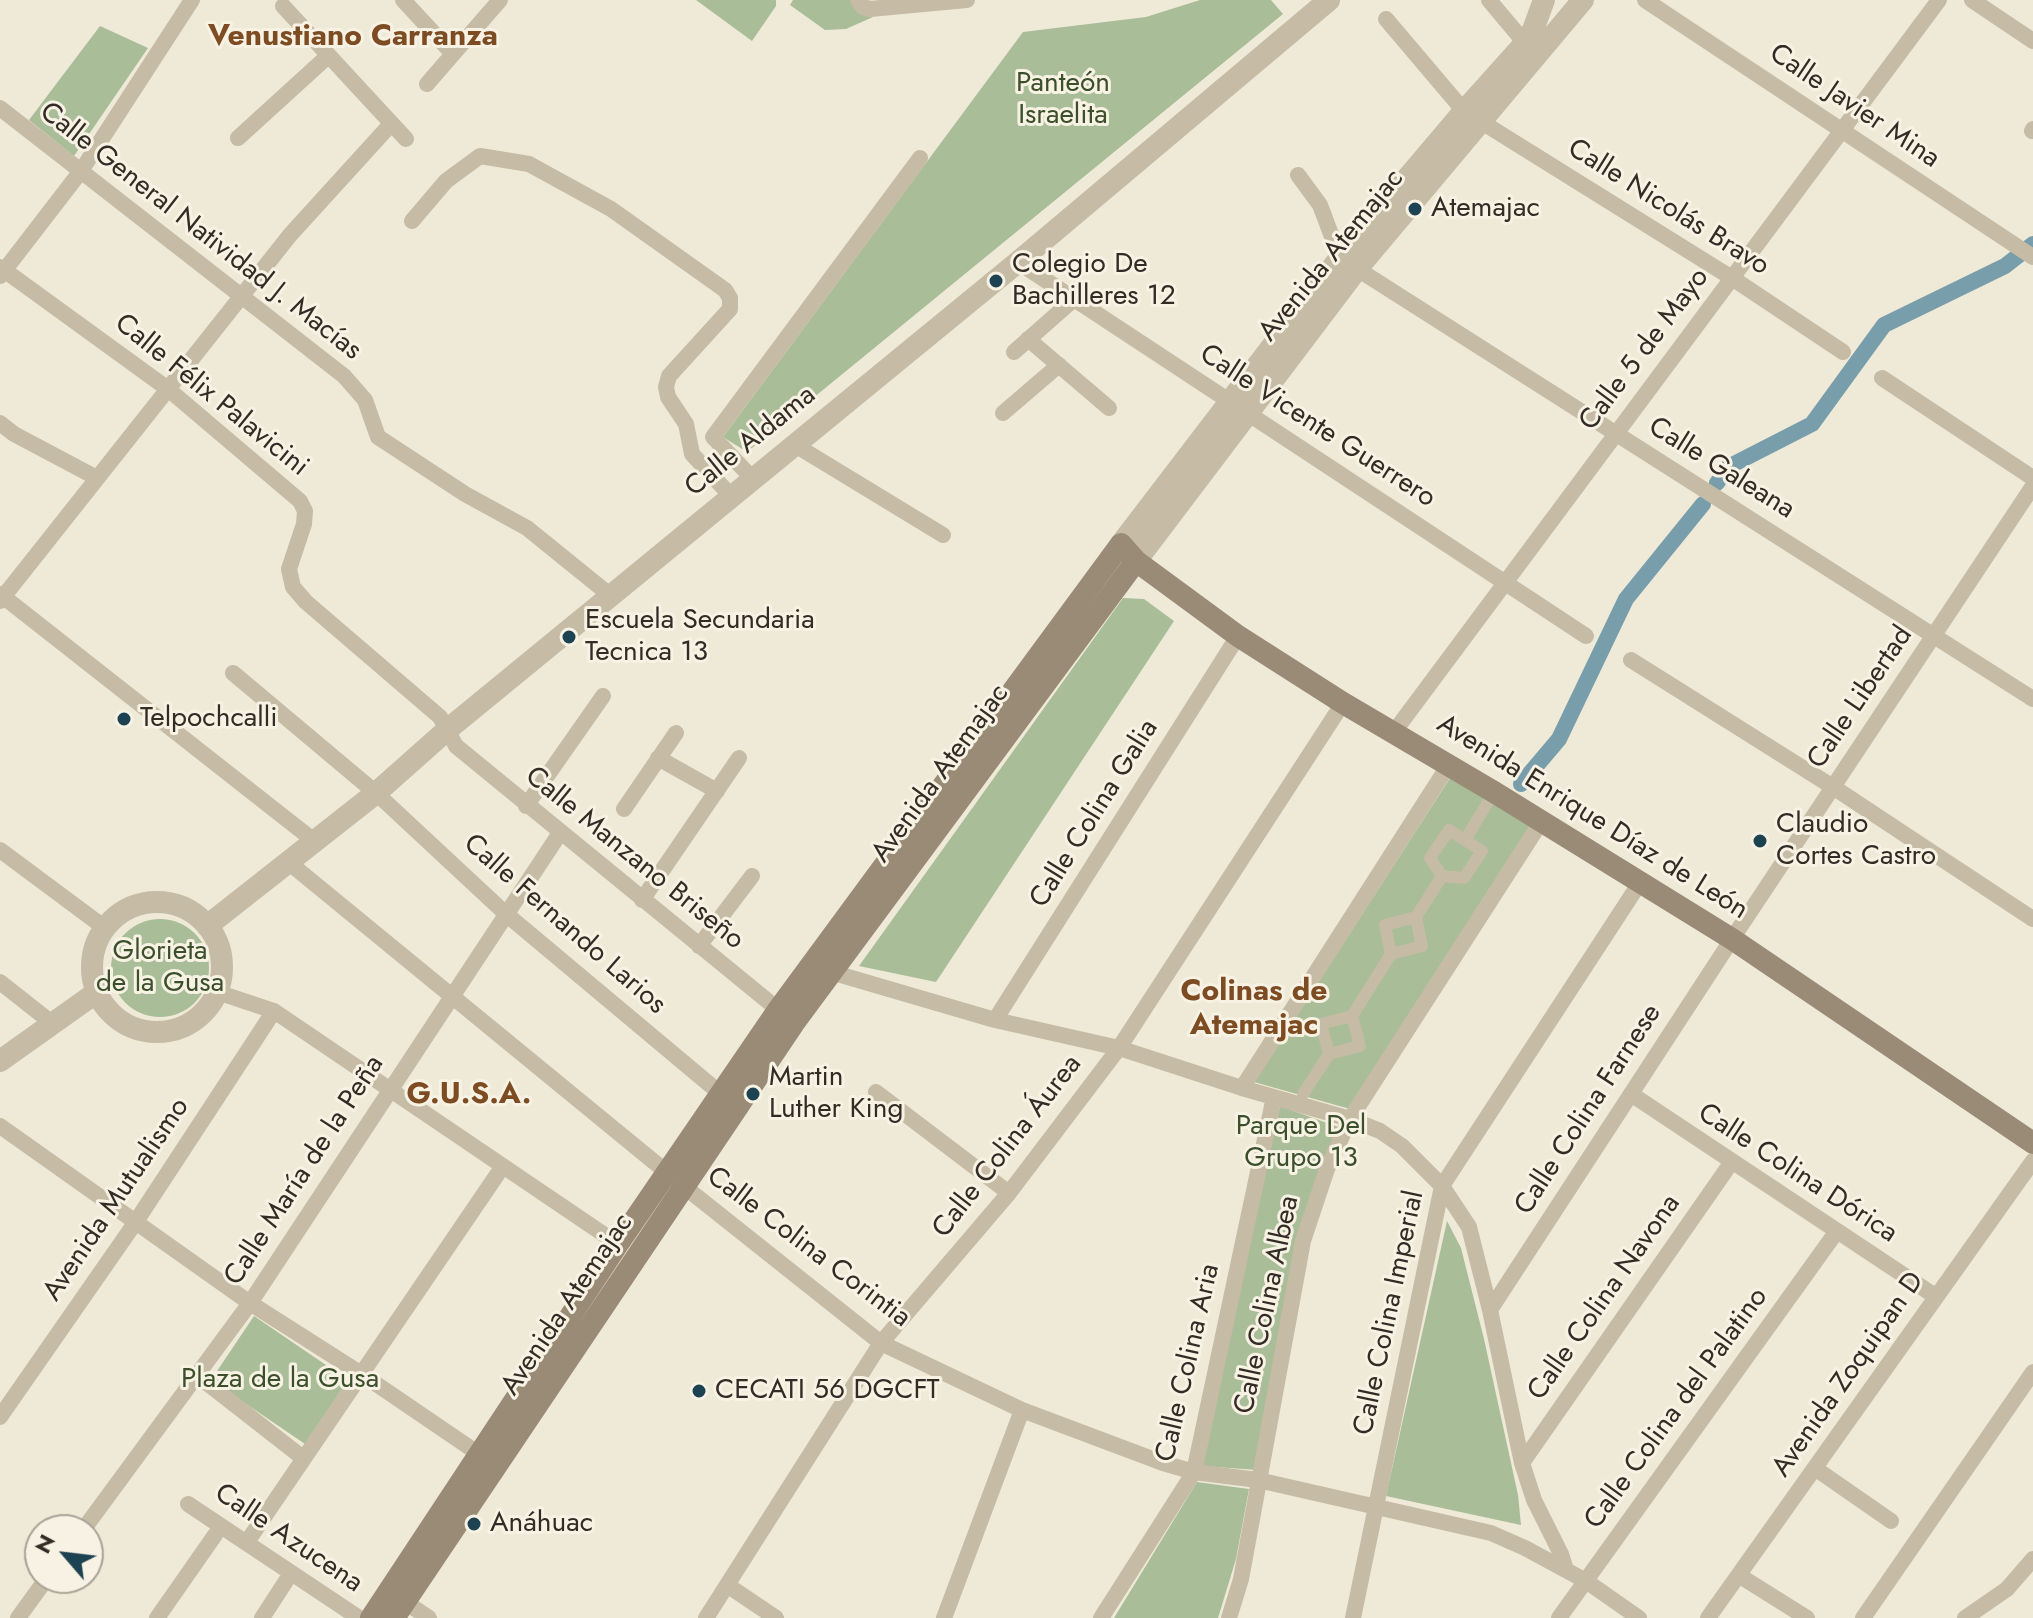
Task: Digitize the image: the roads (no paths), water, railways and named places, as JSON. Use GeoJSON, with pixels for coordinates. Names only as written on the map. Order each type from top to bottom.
{"type":"FeatureCollection","features":[{"type":"Feature","properties":{"kind":"main road","name":"Avenida Enrique Díaz de León"},"geometry":{"type":"LineString","coordinates":[[1128,552],[1238,636],[1732,939],[2033,1143]]}},
{"type":"Feature","properties":{"kind":"main road","name":"Avenida Atemajac"},"geometry":{"type":"LineString","coordinates":[[395,1604],[479,1454],[618,1244],[675,1179],[721,1094],[822,969],[1128,552]]}},
{"type":"Feature","properties":{"kind":"main road","name":"Avenida Atemajac"},"geometry":{"type":"LineString","coordinates":[[371,1618],[395,1604],[786,1016]]}},
{"type":"Feature","properties":{"kind":"street"},"geometry":{"type":"LineString","coordinates":[[1,272],[81,171],[192,0]]}},
{"type":"Feature","properties":{"kind":"street"},"geometry":{"type":"LineString","coordinates":[[403,0],[453,54]]}},
{"type":"Feature","properties":{"kind":"street"},"geometry":{"type":"LineString","coordinates":[[427,84],[500,0]]}},
{"type":"Feature","properties":{"kind":"street"},"geometry":{"type":"LineString","coordinates":[[858,0],[863,7],[870,9],[967,0]]}},
{"type":"Feature","properties":{"kind":"street","name":"Calle Aldama"},"geometry":{"type":"LineString","coordinates":[[207,926],[376,793],[447,730],[1018,262],[1329,0]]}},
{"type":"Feature","properties":{"kind":"street"},"geometry":{"type":"LineString","coordinates":[[1489,0],[1525,43]]}},
{"type":"Feature","properties":{"kind":"street","name":"Avenida Atemajac"},"geometry":{"type":"LineString","coordinates":[[1472,116],[1525,43],[1544,0]]}},
{"type":"Feature","properties":{"kind":"street","name":"Avenida Atemajac"},"geometry":{"type":"LineString","coordinates":[[1128,552],[1348,263],[1472,116],[1583,0]]}},
{"type":"Feature","properties":{"kind":"street","name":"Calle Javier Mina"},"geometry":{"type":"LineString","coordinates":[[1645,0],[2033,257]]}},
{"type":"Feature","properties":{"kind":"street","name":"Calle 5 de Mayo"},"geometry":{"type":"LineString","coordinates":[[1394,732],[1939,0]]}},
{"type":"Feature","properties":{"kind":"street"},"geometry":{"type":"LineString","coordinates":[[1972,0],[2033,41]]}},
{"type":"Feature","properties":{"kind":"street"},"geometry":{"type":"LineString","coordinates":[[283,6],[406,139]]}},
{"type":"Feature","properties":{"kind":"street","name":"Calle Nicolás Bravo"},"geometry":{"type":"LineString","coordinates":[[1386,19],[1472,116],[1732,278],[1843,352]]}},
{"type":"Feature","properties":{"kind":"street"},"geometry":{"type":"LineString","coordinates":[[238,138],[328,56]]}},
{"type":"Feature","properties":{"kind":"street","name":"Calle General Natividad J. Macías"},"geometry":{"type":"LineString","coordinates":[[0,108],[344,376],[365,400],[378,437],[465,494],[527,528],[611,596]]}},
{"type":"Feature","properties":{"kind":"street"},"geometry":{"type":"LineString","coordinates":[[313,840],[1,597],[290,235],[391,124]]}},
{"type":"Feature","properties":{"kind":"street"},"geometry":{"type":"LineString","coordinates":[[412,221],[446,181],[480,156],[529,164],[611,209],[725,290],[730,298],[730,309],[669,376],[666,387],[668,397],[686,424],[692,454],[732,497]]}},
{"type":"Feature","properties":{"kind":"street"},"geometry":{"type":"LineString","coordinates":[[753,479],[713,437],[920,158]]}},
{"type":"Feature","properties":{"kind":"street"},"geometry":{"type":"LineString","coordinates":[[1298,175],[1320,205],[1348,263]]}},
{"type":"Feature","properties":{"kind":"street","name":"Calle Vicente Guerrero"},"geometry":{"type":"LineString","coordinates":[[1018,262],[1586,636]]}},
{"type":"Feature","properties":{"kind":"street","name":"Calle Galeana"},"geometry":{"type":"LineString","coordinates":[[1348,263],[2033,699]]}},
{"type":"Feature","properties":{"kind":"street","name":"Calle Félix Palavicini"},"geometry":{"type":"LineString","coordinates":[[1,272],[168,389],[300,501],[305,511],[304,524],[289,569],[293,587],[306,602],[440,717],[447,730]]}},
{"type":"Feature","properties":{"kind":"street"},"geometry":{"type":"LineString","coordinates":[[1014,352],[1074,299]]}},
{"type":"Feature","properties":{"kind":"street"},"geometry":{"type":"LineString","coordinates":[[1028,339],[1109,408]]}},
{"type":"Feature","properties":{"kind":"street"},"geometry":{"type":"LineString","coordinates":[[1003,413],[1059,365]]}},
{"type":"Feature","properties":{"kind":"street"},"geometry":{"type":"LineString","coordinates":[[1882,378],[2033,478]]}},
{"type":"Feature","properties":{"kind":"street"},"geometry":{"type":"LineString","coordinates":[[0,423],[14,434],[97,478]]}},
{"type":"Feature","properties":{"kind":"street"},"geometry":{"type":"LineString","coordinates":[[795,445],[943,535]]}},
{"type":"Feature","properties":{"kind":"street","name":"Calle Libertad"},"geometry":{"type":"LineString","coordinates":[[1732,939],[2033,486]]}},
{"type":"Feature","properties":{"kind":"street","name":"Calle Colina Galia"},"geometry":{"type":"LineString","coordinates":[[995,1020],[1238,636]]}},
{"type":"Feature","properties":{"kind":"street"},"geometry":{"type":"LineString","coordinates":[[1631,660],[1833,787],[2033,919]]}},
{"type":"Feature","properties":{"kind":"street","name":"Calle Fernando Larios"},"geometry":{"type":"LineString","coordinates":[[233,673],[376,793],[506,914],[721,1094]]}},
{"type":"Feature","properties":{"kind":"street"},"geometry":{"type":"LineString","coordinates":[[526,806],[603,696]]}},
{"type":"Feature","properties":{"kind":"street","name":"Calle Colina Áurea"},"geometry":{"type":"LineString","coordinates":[[706,1618],[881,1343],[1009,1193],[1119,1048],[1343,703]]}},
{"type":"Feature","properties":{"kind":"street","name":"Calle Manzano Briseño"},"geometry":{"type":"LineString","coordinates":[[447,730],[456,746],[526,806],[786,1016]]}},
{"type":"Feature","properties":{"kind":"street"},"geometry":{"type":"LineString","coordinates":[[624,809],[676,733]]}},
{"type":"Feature","properties":{"kind":"street"},"geometry":{"type":"LineString","coordinates":[[658,758],[717,791]]}},
{"type":"Feature","properties":{"kind":"street"},"geometry":{"type":"LineString","coordinates":[[642,900],[739,758]]}},
{"type":"Feature","properties":{"kind":"street"},"geometry":{"type":"LineString","coordinates":[[1242,1088],[1448,766]]}},
{"type":"Feature","properties":{"kind":"street"},"geometry":{"type":"LineString","coordinates":[[1465,840],[1494,792]]}},
{"type":"Feature","properties":{"kind":"street","name":"Calle Colina Albea"},"geometry":{"type":"LineString","coordinates":[[1229,1618],[1241,1579],[1303,1241],[1327,1169],[1350,1119],[1541,822]]}},
{"type":"Feature","properties":{"kind":"street"},"geometry":{"type":"LineString","coordinates":[[1449,830],[1482,851],[1464,878],[1442,876],[1430,858],[1449,830]]}},
{"type":"Feature","properties":{"kind":"street","name":"Calle María de la Peña"},"geometry":{"type":"LineString","coordinates":[[95,1514],[250,1303],[560,833]]}},
{"type":"Feature","properties":{"kind":"street"},"geometry":{"type":"LineString","coordinates":[[0,850],[105,928]]}},
{"type":"Feature","properties":{"kind":"street","name":"Calle Colina Corintia"},"geometry":{"type":"LineString","coordinates":[[287,861],[675,1179],[881,1343],[1022,1410],[1194,1472],[1258,1480],[1491,1533],[1586,1581],[1639,1618]]}},
{"type":"Feature","properties":{"kind":"street"},"geometry":{"type":"LineString","coordinates":[[699,946],[752,876]]}},
{"type":"Feature","properties":{"kind":"street"},"geometry":{"type":"LineString","coordinates":[[1391,954],[1385,925],[1416,917],[1442,876]]}},
{"type":"Feature","properties":{"kind":"street","name":"Calle Colina Imperial"},"geometry":{"type":"LineString","coordinates":[[1353,1618],[1442,1186],[1641,881]]}},
{"type":"Feature","properties":{"kind":"street"},"geometry":{"type":"LineString","coordinates":[[156,902],[175,905],[193,913],[207,926],[217,941],[221,975],[217,992],[205,1011],[188,1025],[168,1032],[146,1032],[125,1025],[108,1011],[97,992],[93,959],[105,928],[119,914],[156,902]]}},
{"type":"Feature","properties":{"kind":"street"},"geometry":{"type":"LineString","coordinates":[[1329,1054],[1321,1024],[1352,1016],[1391,954],[1422,946],[1416,917]]}},
{"type":"Feature","properties":{"kind":"street","name":"Calle Colina Farnese"},"geometry":{"type":"LineString","coordinates":[[1490,1310],[1732,939]]}},
{"type":"Feature","properties":{"kind":"street"},"geometry":{"type":"LineString","coordinates":[[822,969],[995,1020],[1119,1048],[1350,1119],[1380,1131],[1402,1146],[1442,1186],[1469,1227],[1522,1463],[1534,1500],[1566,1570]]}},
{"type":"Feature","properties":{"kind":"street"},"geometry":{"type":"LineString","coordinates":[[0,982],[52,1023]]}},
{"type":"Feature","properties":{"kind":"street"},"geometry":{"type":"LineString","coordinates":[[0,1061],[97,992]]}},
{"type":"Feature","properties":{"kind":"street"},"geometry":{"type":"LineString","coordinates":[[217,992],[274,1011],[618,1244]]}},
{"type":"Feature","properties":{"kind":"street","name":"Avenida Mutualismo"},"geometry":{"type":"LineString","coordinates":[[0,1417],[135,1223],[274,1011]]}},
{"type":"Feature","properties":{"kind":"street"},"geometry":{"type":"LineString","coordinates":[[1303,1094],[1329,1054],[1360,1046],[1352,1016]]}},
{"type":"Feature","properties":{"kind":"street"},"geometry":{"type":"LineString","coordinates":[[876,1092],[1009,1193]]}},
{"type":"Feature","properties":{"kind":"street","name":"Calle Colina Dórica"},"geometry":{"type":"LineString","coordinates":[[1631,1094],[1935,1296]]}},
{"type":"Feature","properties":{"kind":"street","name":"Calle Colina Aria"},"geometry":{"type":"LineString","coordinates":[[1101,1618],[1194,1472],[1274,1097]]}},
{"type":"Feature","properties":{"kind":"street"},"geometry":{"type":"LineString","coordinates":[[0,1126],[250,1303],[479,1454]]}},
{"type":"Feature","properties":{"kind":"street","name":"Avenida Zoquipan D"},"geometry":{"type":"LineString","coordinates":[[1708,1618],[2033,1161]]}},
{"type":"Feature","properties":{"kind":"street","name":"Calle Colina Navona"},"geometry":{"type":"LineString","coordinates":[[1522,1463],[1731,1163]]}},
{"type":"Feature","properties":{"kind":"street"},"geometry":{"type":"LineString","coordinates":[[247,1542],[503,1166]]}},
{"type":"Feature","properties":{"kind":"street","name":"Calle Colina del Palatino"},"geometry":{"type":"LineString","coordinates":[[1559,1618],[1837,1231]]}},
{"type":"Feature","properties":{"kind":"street"},"geometry":{"type":"LineString","coordinates":[[1863,1618],[2033,1372]]}},
{"type":"Feature","properties":{"kind":"street"},"geometry":{"type":"LineString","coordinates":[[198,1376],[303,1458]]}},
{"type":"Feature","properties":{"kind":"street"},"geometry":{"type":"LineString","coordinates":[[944,1618],[1022,1410]]}},
{"type":"Feature","properties":{"kind":"street"},"geometry":{"type":"LineString","coordinates":[[1816,1469],[1891,1521]]}},
{"type":"Feature","properties":{"kind":"street","name":"Calle Azucena"},"geometry":{"type":"LineString","coordinates":[[188,1504],[359,1618]]}},
{"type":"Feature","properties":{"kind":"street"},"geometry":{"type":"LineString","coordinates":[[157,1618],[215,1535]]}},
{"type":"Feature","properties":{"kind":"street"},"geometry":{"type":"LineString","coordinates":[[1965,1618],[2007,1589],[2033,1559]]}},
{"type":"Feature","properties":{"kind":"street"},"geometry":{"type":"LineString","coordinates":[[1740,1576],[1807,1618]]}},
{"type":"Feature","properties":{"kind":"street"},"geometry":{"type":"LineString","coordinates":[[262,1618],[286,1581]]}},
{"type":"Feature","properties":{"kind":"street"},"geometry":{"type":"LineString","coordinates":[[727,1585],[776,1618]]}},
{"type":"Feature","properties":{"kind":"street"},"geometry":{"type":"LineString","coordinates":[[18,1618],[35,1594]]}},
{"type":"Feature","properties":{"kind":"street"},"geometry":{"type":"LineString","coordinates":[[395,1604],[429,1618]]}},
{"type":"Feature","properties":{"kind":"waterway"},"geometry":{"type":"LineString","coordinates":[[1717,483],[1728,467],[1812,424],[1884,325],[2005,266],[2033,244]]}},
{"type":"Feature","properties":{"kind":"waterway"},"geometry":{"type":"LineString","coordinates":[[1521,784],[1559,739],[1626,599],[1703,504]]}},
{"type":"Feature","properties":{"kind":"place","name":"Atemajac"},"geometry":{"type":"Point","coordinates":[1415,209]}},
{"type":"Feature","properties":{"kind":"place","name":"Colegio De Bachilleres 12"},"geometry":{"type":"Point","coordinates":[996,281]}},
{"type":"Feature","properties":{"kind":"place","name":"Escuela Secundaria Tecnica 13"},"geometry":{"type":"Point","coordinates":[569,637]}},
{"type":"Feature","properties":{"kind":"place","name":"Telpochcalli"},"geometry":{"type":"Point","coordinates":[124,719]}},
{"type":"Feature","properties":{"kind":"place","name":"Claudio Cortes Castro"},"geometry":{"type":"Point","coordinates":[1760,841]}},
{"type":"Feature","properties":{"kind":"place","name":"Martin Luther King"},"geometry":{"type":"Point","coordinates":[753,1094]}},
{"type":"Feature","properties":{"kind":"place","name":"CECATI 56 DGCFT"},"geometry":{"type":"Point","coordinates":[699,1391]}},
{"type":"Feature","properties":{"kind":"place","name":"Anáhuac"},"geometry":{"type":"Point","coordinates":[474,1524]}},
{"type":"Feature","properties":{"kind":"district","name":"Venustiano Carranza"},"geometry":{"type":"Point","coordinates":[353,38]}},
{"type":"Feature","properties":{"kind":"district","name":"Colinas de Atemajac"},"geometry":{"type":"Point","coordinates":[1254,1010]}},
{"type":"Feature","properties":{"kind":"district","name":"G.U.S.A."},"geometry":{"type":"Point","coordinates":[469,1096]}},
{"type":"Feature","properties":{"kind":"park label","name":"Panteón Israelita"},"geometry":{"type":"Point","coordinates":[1063,100]}},
{"type":"Feature","properties":{"kind":"park label","name":"Glorieta de la Gusa"},"geometry":{"type":"Point","coordinates":[160,968]}},
{"type":"Feature","properties":{"kind":"park label","name":"Parque Del Grupo 13"},"geometry":{"type":"Point","coordinates":[1301,1143]}},
{"type":"Feature","properties":{"kind":"park label","name":"Plaza de la Gusa"},"geometry":{"type":"Point","coordinates":[280,1380]}}]}
